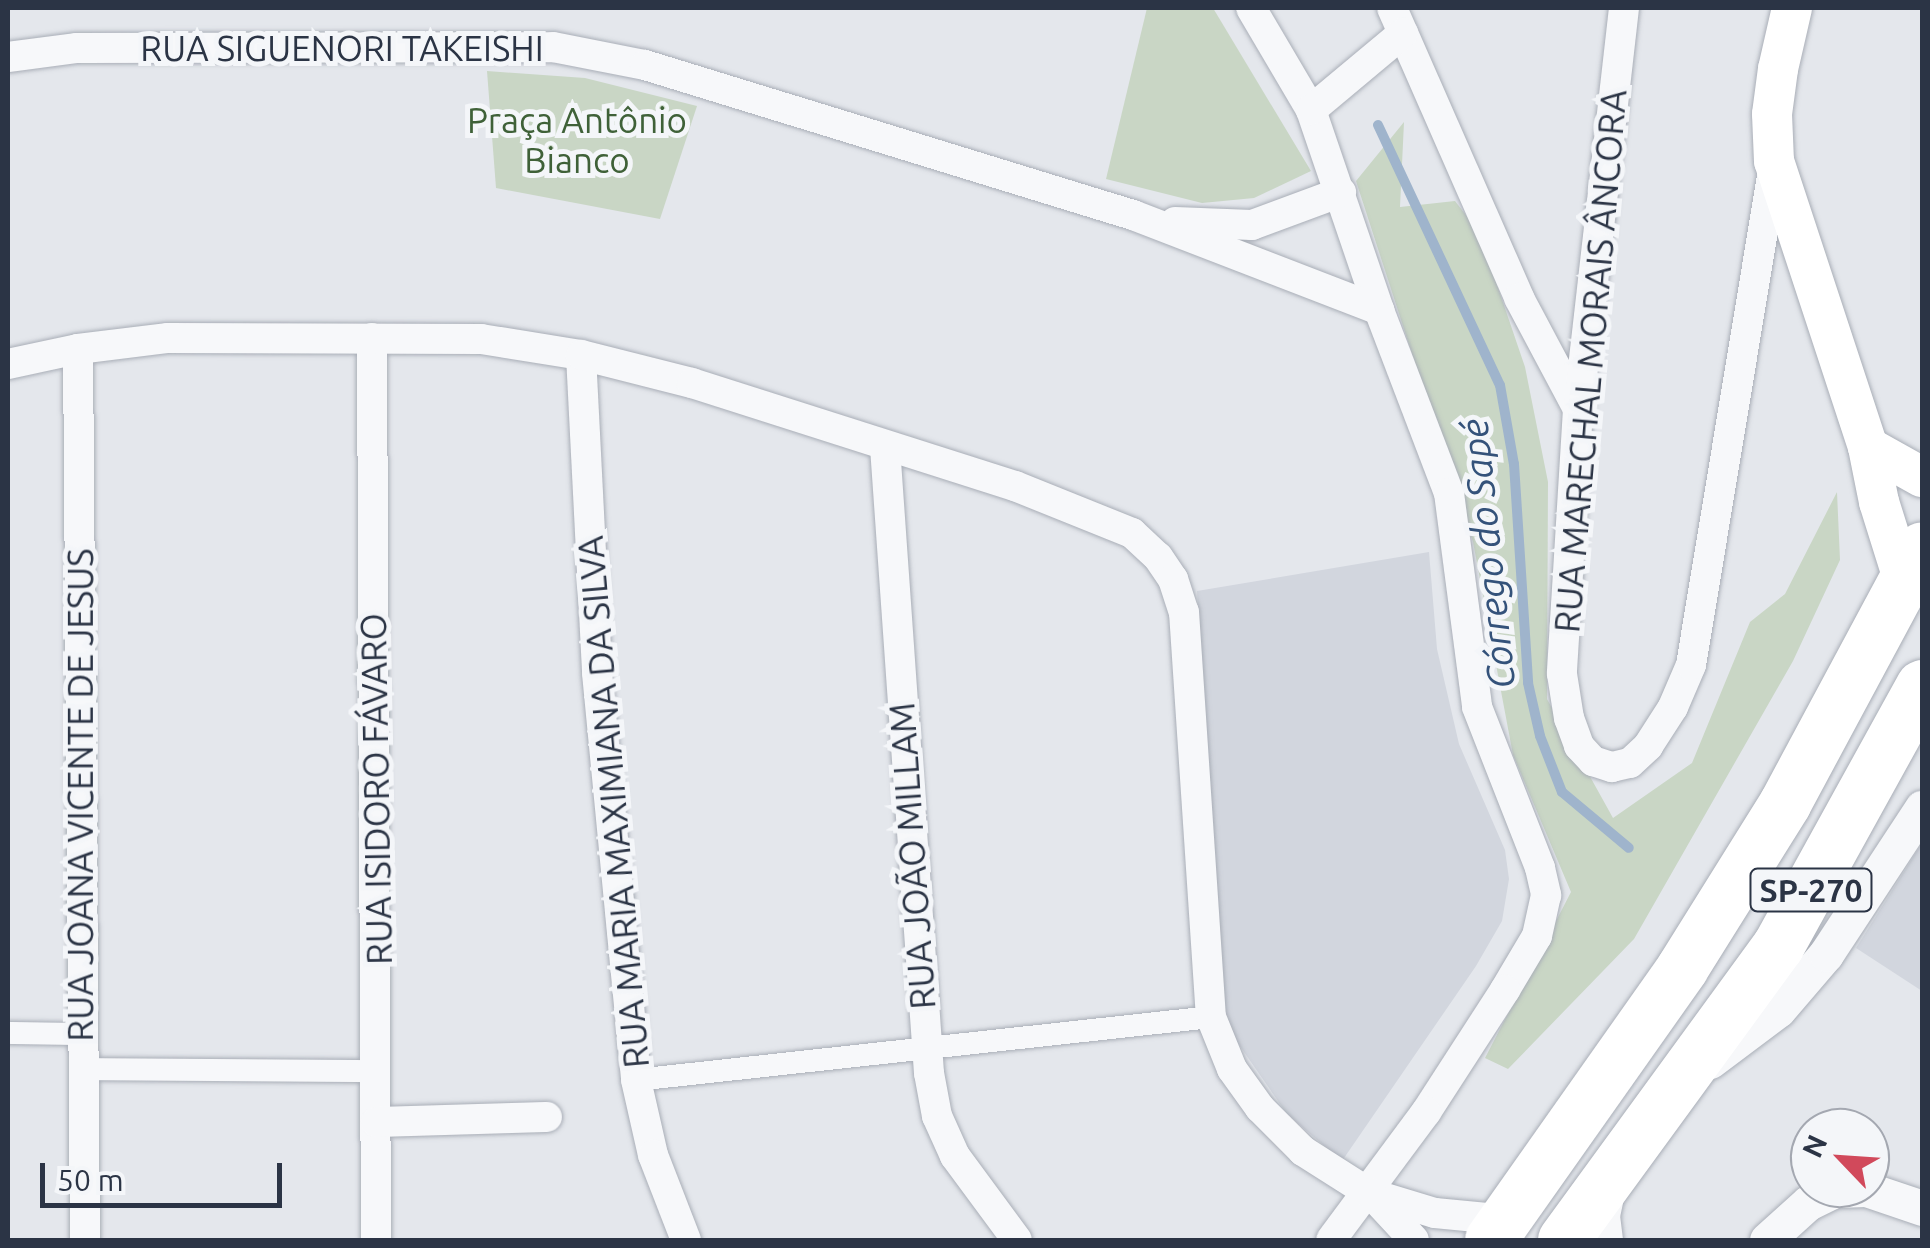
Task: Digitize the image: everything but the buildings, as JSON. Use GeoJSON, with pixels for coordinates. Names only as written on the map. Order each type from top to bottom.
{"type":"FeatureCollection","features":[{"type":"Feature","properties":{"kind":"highway","name":"SP-270"},"geometry":{"type":"LineString","coordinates":[[1500,1230],[1682,969],[1785,804],[1913,564]]}},
{"type":"Feature","properties":{"kind":"highway","name":"SP-270"},"geometry":{"type":"LineString","coordinates":[[1564,1240],[1778,947],[1922,686]]}},
{"type":"Feature","properties":{"kind":"main road"},"geometry":{"type":"LineString","coordinates":[[1792,8],[1772,114],[1774,161],[1868,447],[1879,502],[1913,564]]}},
{"type":"Feature","properties":{"kind":"main road"},"geometry":{"type":"LineString","coordinates":[[1868,447],[1922,477]]}},
{"type":"Feature","properties":{"kind":"street"},"geometry":{"type":"LineString","coordinates":[[1252,8],[1311,110],[1379,310],[1449,493],[1477,708],[1540,868],[1546,895],[1537,936],[1513,977],[1369,1192],[1331,1240]]}},
{"type":"Feature","properties":{"kind":"street","name":"RUA MARECHAL MORAIS ÂNCORA"},"geometry":{"type":"LineString","coordinates":[[1624,8],[1578,410],[1562,674],[1568,718],[1579,746],[1593,761],[1612,767],[1630,763],[1648,746],[1673,707],[1691,665],[1774,161]]}},
{"type":"Feature","properties":{"kind":"street"},"geometry":{"type":"LineString","coordinates":[[1311,110],[1397,20],[1520,298],[1578,410]]}},
{"type":"Feature","properties":{"kind":"street","name":"RUA SIGUENORI TAKEISHI"},"geometry":{"type":"LineString","coordinates":[[8,57],[77,48],[553,47],[645,66],[1133,215],[1379,310]]}},
{"type":"Feature","properties":{"kind":"street","name":"RUA SIGUENORI TAKEISHI"},"geometry":{"type":"LineString","coordinates":[[1133,215],[1198,225],[1252,225],[1342,192]]}},
{"type":"Feature","properties":{"kind":"street"},"geometry":{"type":"LineString","coordinates":[[8,364],[78,348],[168,338],[481,339],[581,355],[692,383],[1016,486],[1132,533],[1158,556],[1173,579],[1184,612],[1211,1016],[1232,1068],[1260,1108],[1303,1151],[1369,1192],[1500,1230]]}},
{"type":"Feature","properties":{"kind":"street","name":"RUA ISIDORO FÁVARO"},"geometry":{"type":"LineString","coordinates":[[372,338],[376,1240]]}},
{"type":"Feature","properties":{"kind":"street","name":"RUA JOANA VICENTE DE JESUS"},"geometry":{"type":"LineString","coordinates":[[78,348],[85,1240]]}},
{"type":"Feature","properties":{"kind":"street","name":"RUA MARIA MAXIMIANA DA SILVA"},"geometry":{"type":"LineString","coordinates":[[581,355],[597,673],[636,1080],[654,1156],[686,1240]]}},
{"type":"Feature","properties":{"kind":"street","name":"RUA JOÃO MILLAM"},"geometry":{"type":"LineString","coordinates":[[885,446],[926,1051],[937,1116],[954,1156],[1017,1240]]}},
{"type":"Feature","properties":{"kind":"street"},"geometry":{"type":"LineString","coordinates":[[1680,1082],[1778,1010],[1826,954],[1922,808]]}},
{"type":"Feature","properties":{"kind":"street"},"geometry":{"type":"LineString","coordinates":[[636,1080],[926,1051],[954,1042],[1211,1016]]}},
{"type":"Feature","properties":{"kind":"street"},"geometry":{"type":"LineString","coordinates":[[8,1034],[82,1034]]}},
{"type":"Feature","properties":{"kind":"street"},"geometry":{"type":"LineString","coordinates":[[82,1069],[378,1071]]}},
{"type":"Feature","properties":{"kind":"street"},"geometry":{"type":"LineString","coordinates":[[376,1122],[548,1117]]}},
{"type":"Feature","properties":{"kind":"street"},"geometry":{"type":"LineString","coordinates":[[1606,1240],[1602,1215],[1610,1181]]}},
{"type":"Feature","properties":{"kind":"street"},"geometry":{"type":"LineString","coordinates":[[1767,1240],[1808,1203],[1835,1190],[1866,1189],[1922,1208]]}},
{"type":"Feature","properties":{"kind":"street"},"geometry":{"type":"LineString","coordinates":[[1369,1192],[1414,1240]]}},
{"type":"Feature","properties":{"kind":"shaded area"},"geometry":{"type":"Polygon","coordinates":[[[1429,552],[1437,649],[1459,744],[1505,850],[1509,879],[1502,921],[1476,966],[1342,1161],[1287,1114],[1226,1026],[1197,591],[1429,552]]]}},
{"type":"Feature","properties":{"kind":"shaded area"},"geometry":{"type":"Polygon","coordinates":[[[1922,843],[1922,991],[1856,948],[1922,843]]]}},
{"type":"Feature","properties":{"kind":"green space"},"geometry":{"type":"Polygon","coordinates":[[[1147,8],[1213,8],[1311,171],[1254,198],[1202,203],[1106,179],[1147,8]]]}},
{"type":"Feature","properties":{"kind":"green space","name":"Praça Antônio Bianco"},"geometry":{"type":"Polygon","coordinates":[[[487,71],[585,78],[697,106],[660,219],[496,188],[487,71]]]}},
{"type":"Feature","properties":{"kind":"green space"},"geometry":{"type":"Polygon","coordinates":[[[1404,122],[1400,207],[1455,201],[1479,232],[1525,367],[1548,482],[1547,699],[1613,818],[1692,763],[1750,622],[1785,594],[1837,492],[1840,560],[1793,661],[1634,939],[1508,1069],[1485,1058],[1571,892],[1513,755],[1473,542],[1356,181],[1404,122]]]}},
{"type":"Feature","properties":{"kind":"waterway","name":"Córrego do Sapé"},"geometry":{"type":"LineString","coordinates":[[1378,125],[1500,385],[1514,464],[1528,683],[1540,736],[1562,792],[1629,848]]}}]}
